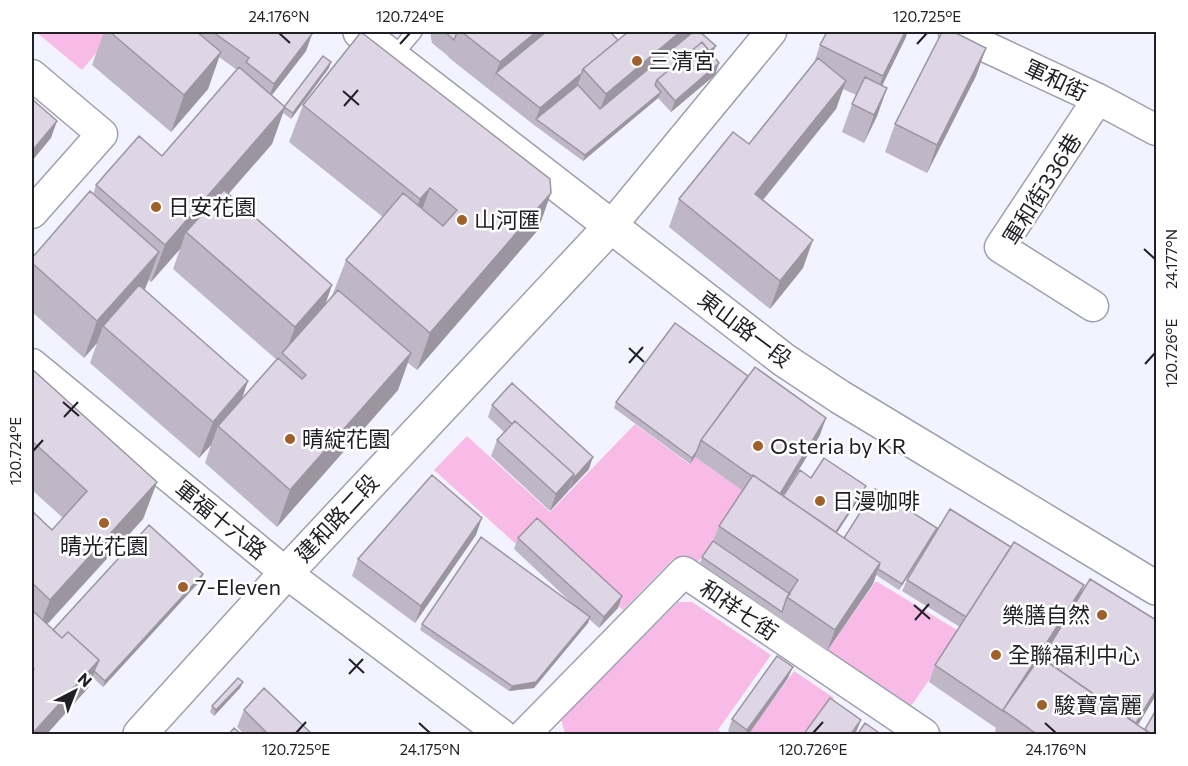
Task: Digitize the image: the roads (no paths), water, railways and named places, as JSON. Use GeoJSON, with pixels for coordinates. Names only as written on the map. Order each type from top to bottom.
{"type":"FeatureCollection","features":[{"type":"Feature","properties":{"kind":"main road","name":"東山路一段"},"geometry":{"type":"LineString","coordinates":[[360,32],[784,360],[831,391],[1156,588]]}},
{"type":"Feature","properties":{"kind":"main road","name":"建和路二段"},"geometry":{"type":"LineString","coordinates":[[140,735],[286,573],[612,226]]}},
{"type":"Feature","properties":{"kind":"street"},"geometry":{"type":"LineString","coordinates":[[612,226],[771,32]]}},
{"type":"Feature","properties":{"kind":"street","name":"軍和街"},"geometry":{"type":"LineString","coordinates":[[954,32],[1098,99],[1156,130]]}},
{"type":"Feature","properties":{"kind":"street"},"geometry":{"type":"LineString","coordinates":[[32,75],[102,134],[32,213]]}},
{"type":"Feature","properties":{"kind":"street","name":"軍和街336巷"},"geometry":{"type":"LineString","coordinates":[[1093,306],[1000,247],[1098,99]]}},
{"type":"Feature","properties":{"kind":"street","name":"軍福十六路"},"geometry":{"type":"LineString","coordinates":[[32,364],[286,573],[501,735]]}},
{"type":"Feature","properties":{"kind":"street","name":"和祥七街"},"geometry":{"type":"LineString","coordinates":[[525,735],[684,572],[924,735]]}},
{"type":"Feature","properties":{"kind":"lane"},"geometry":{"type":"LineString","coordinates":[[393,57],[414,32]]}},
{"type":"Feature","properties":{"kind":"place","name":"三清宮"},"geometry":{"type":"Point","coordinates":[637,61]}},
{"type":"Feature","properties":{"kind":"place","name":"日安花園"},"geometry":{"type":"Point","coordinates":[156,207]}},
{"type":"Feature","properties":{"kind":"place","name":"山河匯"},"geometry":{"type":"Point","coordinates":[462,220]}},
{"type":"Feature","properties":{"kind":"place","name":"晴綻花園"},"geometry":{"type":"Point","coordinates":[290,439]}},
{"type":"Feature","properties":{"kind":"place","name":"Osteria by KR"},"geometry":{"type":"Point","coordinates":[758,446]}},
{"type":"Feature","properties":{"kind":"place","name":"日漫咖啡"},"geometry":{"type":"Point","coordinates":[820,501]}},
{"type":"Feature","properties":{"kind":"place","name":"晴光花園"},"geometry":{"type":"Point","coordinates":[104,523]}},
{"type":"Feature","properties":{"kind":"place","name":"7-Eleven"},"geometry":{"type":"Point","coordinates":[183,587]}},
{"type":"Feature","properties":{"kind":"place","name":"樂膳自然"},"geometry":{"type":"Point","coordinates":[1102,615]}},
{"type":"Feature","properties":{"kind":"place","name":"全聯福利中心"},"geometry":{"type":"Point","coordinates":[996,655]}},
{"type":"Feature","properties":{"kind":"place","name":"駿寶富麗"},"geometry":{"type":"Point","coordinates":[1042,705]}}]}
